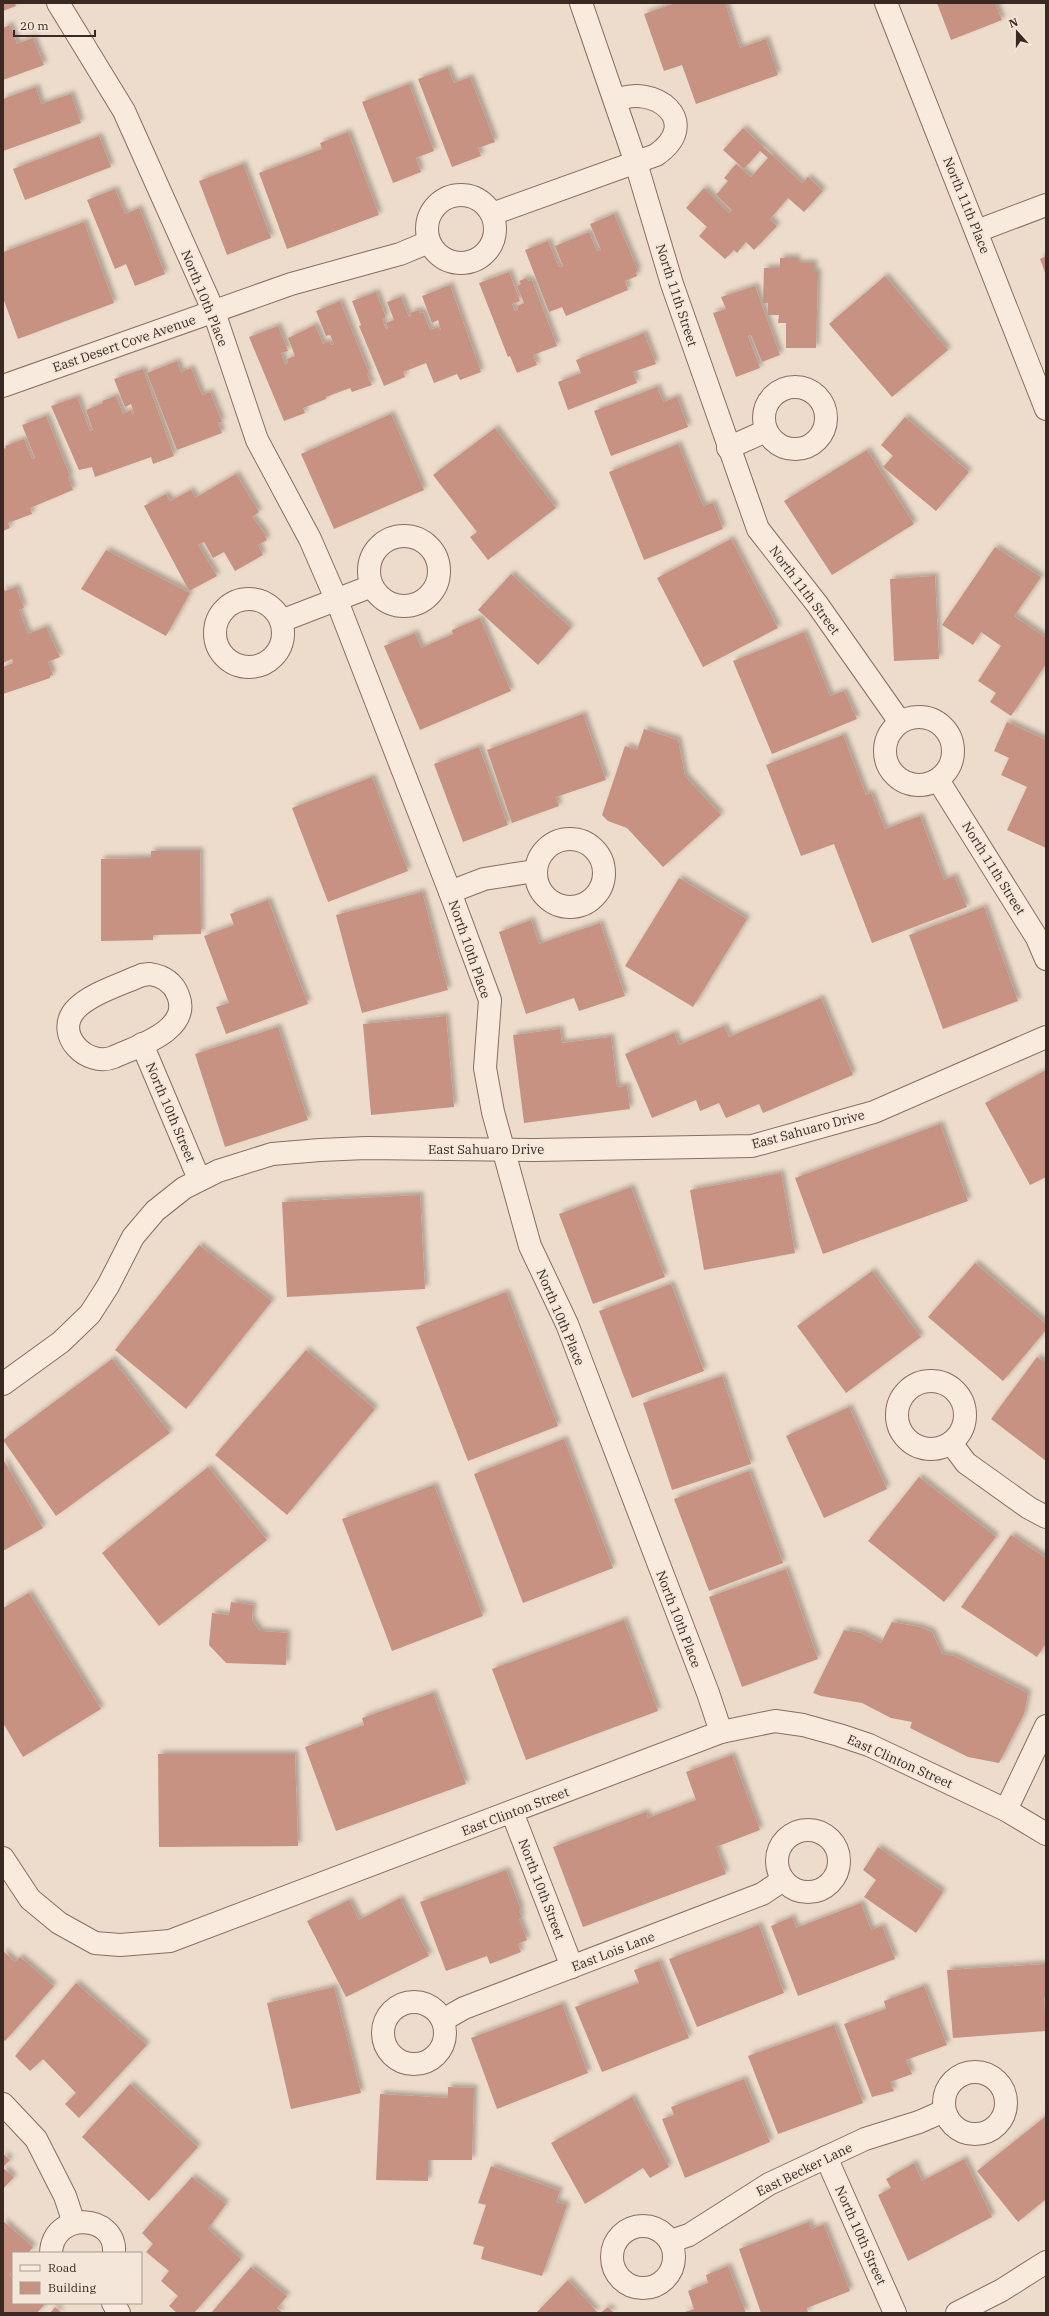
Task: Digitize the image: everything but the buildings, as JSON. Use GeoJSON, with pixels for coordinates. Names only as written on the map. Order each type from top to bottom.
{"type":"FeatureCollection","features":[{"type":"Feature","properties":{"kind":"street","name":"North 10th Place"},"geometry":{"type":"LineString","coordinates":[[58,3],[124,111],[214,312],[257,440],[310,539],[337,601],[450,892],[490,1000],[485,1068],[493,1112],[530,1246],[567,1324],[708,1693],[720,1732]]}},
{"type":"Feature","properties":{"kind":"street","name":"North 11th Street"},"geometry":{"type":"LineString","coordinates":[[581,3],[636,164],[672,284],[728,448],[758,529],[817,604],[900,722]]}},
{"type":"Feature","properties":{"kind":"street","name":"North 11th Place"},"geometry":{"type":"LineString","coordinates":[[886,3],[978,231],[1046,409]]}},
{"type":"Feature","properties":{"kind":"street"},"geometry":{"type":"LineString","coordinates":[[492,214],[636,164],[656,155],[673,140],[676,130],[676,122],[666,106],[648,97],[628,97],[615,101]]}},
{"type":"Feature","properties":{"kind":"street"},"geometry":{"type":"LineString","coordinates":[[468,195],[486,205],[492,214],[495,233],[492,243],[479,258],[470,262],[450,262],[441,257],[429,242],[426,232],[431,211],[438,203],[447,197],[468,195]]}},
{"type":"Feature","properties":{"kind":"street"},"geometry":{"type":"LineString","coordinates":[[978,231],[1046,205]]}},
{"type":"Feature","properties":{"kind":"street","name":"East Desert Cove Avenue"},"geometry":{"type":"LineString","coordinates":[[3,386],[291,284],[400,254],[429,242]]}},
{"type":"Feature","properties":{"kind":"street"},"geometry":{"type":"LineString","coordinates":[[728,448],[766,430]]}},
{"type":"Feature","properties":{"kind":"street"},"geometry":{"type":"LineString","coordinates":[[281,621],[337,601],[372,586]]}},
{"type":"Feature","properties":{"kind":"street"},"geometry":{"type":"LineString","coordinates":[[921,716],[932,718],[941,723],[948,732],[953,741],[954,752],[952,763],[938,780],[918,785],[907,783],[890,770],[886,760],[886,744],[892,729],[900,722],[921,716]]}},
{"type":"Feature","properties":{"kind":"street","name":"North 11th Street"},"geometry":{"type":"LineString","coordinates":[[938,780],[1037,938],[1046,959]]}},
{"type":"Feature","properties":{"kind":"street","name":"North 10th Place"},"geometry":{"type":"LineString","coordinates":[[450,892],[484,879],[535,871]]}},
{"type":"Feature","properties":{"kind":"street"},"geometry":{"type":"LineString","coordinates":[[142,975],[158,976],[168,980],[176,990],[180,999],[180,1009],[176,1022],[168,1031],[142,1044],[110,1058],[101,1060],[83,1055],[72,1042],[69,1032],[69,1024],[74,1012],[83,1002],[142,975]]}},
{"type":"Feature","properties":{"kind":"street","name":"East Sahuaro Drive"},"geometry":{"type":"LineString","coordinates":[[4,1381],[60,1342],[90,1314],[108,1286],[133,1237],[155,1211],[199,1179],[272,1154],[366,1148],[504,1149],[752,1146],[874,1112],[1046,1036]]}},
{"type":"Feature","properties":{"kind":"street","name":"North 10th Street"},"geometry":{"type":"LineString","coordinates":[[142,1044],[199,1179]]}},
{"type":"Feature","properties":{"kind":"street"},"geometry":{"type":"LineString","coordinates":[[951,1442],[966,1464],[1029,1508],[1046,1517]]}},
{"type":"Feature","properties":{"kind":"street","name":"East Clinton Street"},"geometry":{"type":"LineString","coordinates":[[3,1858],[30,1899],[59,1923],[95,1943],[120,1945],[170,1941],[720,1732],[775,1721],[803,1725],[839,1734],[869,1745],[1006,1810],[1046,1834]]}},
{"type":"Feature","properties":{"kind":"street"},"geometry":{"type":"LineString","coordinates":[[1006,1810],[1046,1726]]}},
{"type":"Feature","properties":{"kind":"street","name":"North 10th Street"},"geometry":{"type":"LineString","coordinates":[[512,1812],[572,1966]]}},
{"type":"Feature","properties":{"kind":"street","name":"East Lois Lane"},"geometry":{"type":"LineString","coordinates":[[443,2020],[464,2008],[762,1894],[783,1880]]}},
{"type":"Feature","properties":{"kind":"street"},"geometry":{"type":"LineString","coordinates":[[3,2104],[36,2139],[65,2196],[74,2222]]}},
{"type":"Feature","properties":{"kind":"street","name":"East Becker Lane"},"geometry":{"type":"LineString","coordinates":[[671,2241],[689,2235],[769,2184],[866,2139],[919,2122],[944,2111]]}},
{"type":"Feature","properties":{"kind":"street","name":"North 10th Street"},"geometry":{"type":"LineString","coordinates":[[826,2158],[895,2313]]}},
{"type":"Feature","properties":{"kind":"street"},"geometry":{"type":"LineString","coordinates":[[51,2252],[53,2242],[58,2233],[74,2222],[85,2221],[96,2224],[104,2230],[111,2239],[114,2252]]}},
{"type":"Feature","properties":{"kind":"street"},"geometry":{"type":"LineString","coordinates":[[957,2313],[1002,2290],[1046,2262]]}},
{"type":"Feature","properties":{"kind":"street"},"geometry":{"type":"LineString","coordinates":[[114,2304],[119,2313]]}}]}
